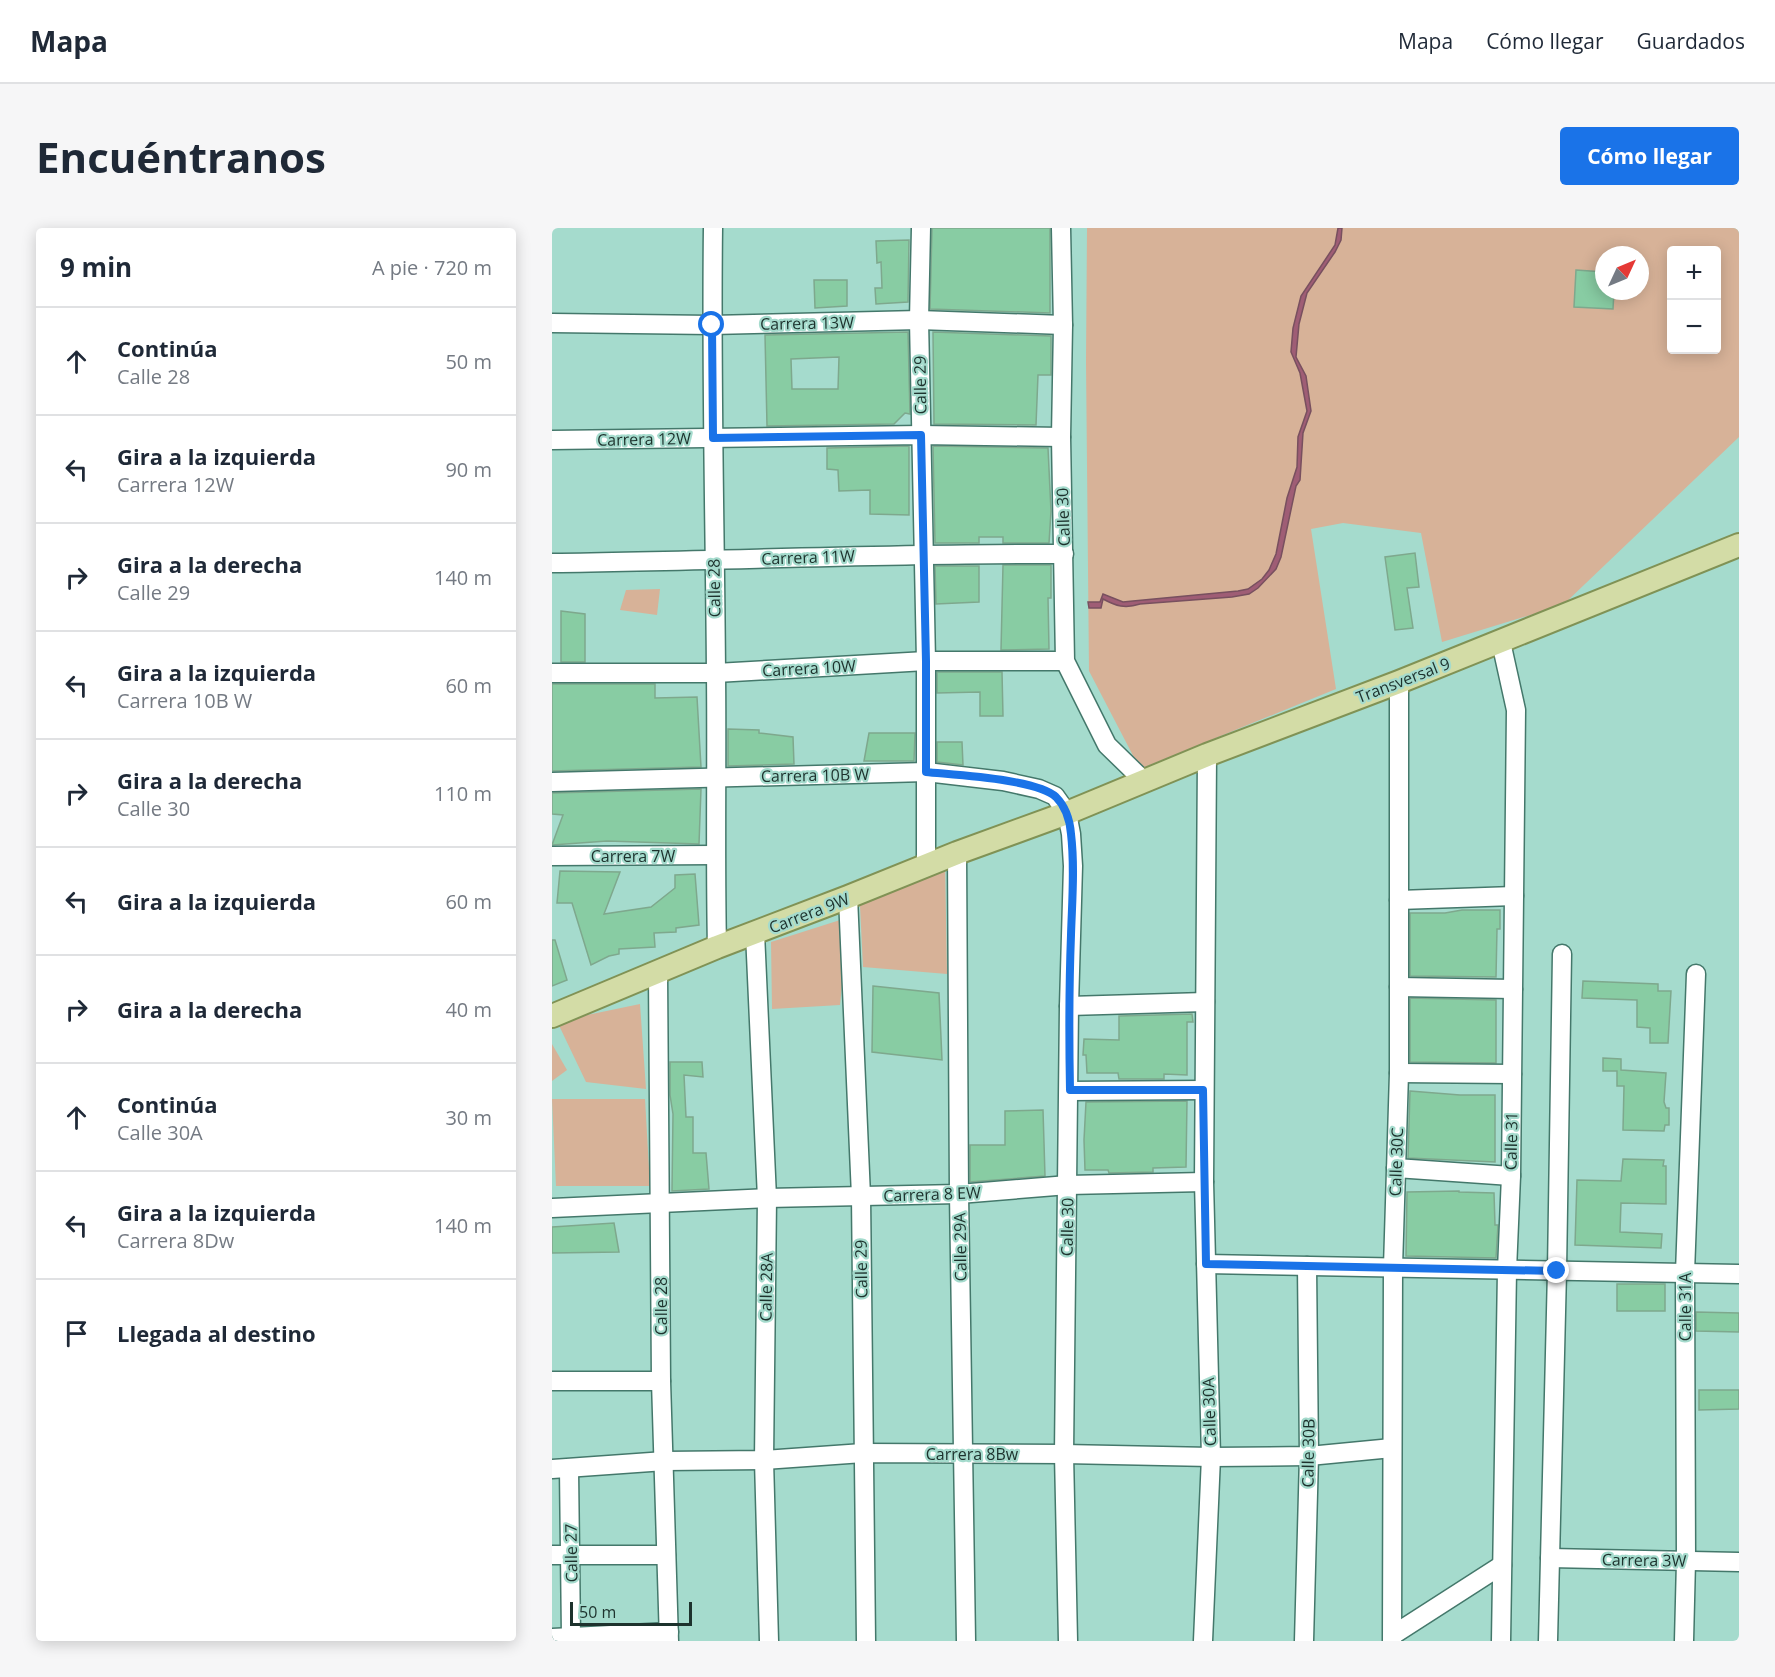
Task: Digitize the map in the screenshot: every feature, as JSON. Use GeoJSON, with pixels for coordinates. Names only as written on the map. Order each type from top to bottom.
{"type":"FeatureCollection","features":[{"type":"Feature","properties":{"kind":"main road","name":"Transversal 9"},"geometry":{"type":"LineString","coordinates":[[1067,813],[1207,755],[1501,642],[1739,545]]}},
{"type":"Feature","properties":{"kind":"main road","name":"Carrera 9W"},"geometry":{"type":"LineString","coordinates":[[552,1017],[717,947],[957,853],[1067,813]]}},
{"type":"Feature","properties":{"kind":"street","name":"Calle 28"},"geometry":{"type":"LineString","coordinates":[[713,228],[717,947]]}},
{"type":"Feature","properties":{"kind":"street","name":"Calle 29"},"geometry":{"type":"LineString","coordinates":[[921,228],[919,320],[926,661],[926,867]]}},
{"type":"Feature","properties":{"kind":"street","name":"Calle 30"},"geometry":{"type":"LineString","coordinates":[[1061,228],[1063,325],[1061,437],[1065,661],[1107,745],[1144,782]]}},
{"type":"Feature","properties":{"kind":"street","name":"Carrera 13W"},"geometry":{"type":"LineString","coordinates":[[552,323],[712,325],[919,320],[1063,325]]}},
{"type":"Feature","properties":{"kind":"street","name":"Carrera 12W"},"geometry":{"type":"LineString","coordinates":[[552,440],[921,435],[1061,437]]}},
{"type":"Feature","properties":{"kind":"street","name":"Carrera 11W"},"geometry":{"type":"LineString","coordinates":[[552,562],[714,561],[924,553],[1064,554]]}},
{"type":"Feature","properties":{"kind":"street","name":"Calle 31"},"geometry":{"type":"LineString","coordinates":[[1501,642],[1516,710],[1511,1176],[1507,1270],[1501,1641]]}},
{"type":"Feature","properties":{"kind":"street","name":"Carrera 10W"},"geometry":{"type":"LineString","coordinates":[[552,673],[716,672],[926,661],[1065,661]]}},
{"type":"Feature","properties":{"kind":"street","name":"Calle 30C"},"geometry":{"type":"LineString","coordinates":[[1393,1638],[1393,1268],[1399,1073],[1399,682]]}},
{"type":"Feature","properties":{"kind":"street","name":"Calle 30A"},"geometry":{"type":"LineString","coordinates":[[1203,1641],[1211,1457],[1203,1090],[1207,755]]}},
{"type":"Feature","properties":{"kind":"street","name":"Carrera 10B W"},"geometry":{"type":"LineString","coordinates":[[552,782],[926,772],[1003,781],[1039,789],[1055,796],[1067,813]]}},
{"type":"Feature","properties":{"kind":"street","name":"Calle 30"},"geometry":{"type":"LineString","coordinates":[[1067,813],[1073,866],[1069,1006],[1070,1090],[1064,1454],[1068,1641]]}},
{"type":"Feature","properties":{"kind":"street","name":"Calle 29A"},"geometry":{"type":"LineString","coordinates":[[957,853],[959,1194],[966,1641]]}},
{"type":"Feature","properties":{"kind":"street","name":"Carrera 7W"},"geometry":{"type":"LineString","coordinates":[[552,856],[715,855]]}},
{"type":"Feature","properties":{"kind":"street"},"geometry":{"type":"LineString","coordinates":[[1398,900],[1514,896]]}},
{"type":"Feature","properties":{"kind":"street","name":"Calle 29"},"geometry":{"type":"LineString","coordinates":[[848,897],[861,1196],[866,1641]]}},
{"type":"Feature","properties":{"kind":"street","name":"Calle 28A"},"geometry":{"type":"LineString","coordinates":[[755,933],[767,1198],[764,1460],[769,1641]]}},
{"type":"Feature","properties":{"kind":"street"},"geometry":{"type":"LineString","coordinates":[[1548,1641],[1562,954]]}},
{"type":"Feature","properties":{"kind":"street","name":"Calle 28"},"geometry":{"type":"LineString","coordinates":[[658,972],[662,1381],[669,1637]]}},
{"type":"Feature","properties":{"kind":"street","name":"Calle 31A"},"geometry":{"type":"LineString","coordinates":[[1684,1641],[1685,1273],[1696,974]]}},
{"type":"Feature","properties":{"kind":"street"},"geometry":{"type":"LineString","coordinates":[[1399,987],[1513,988]]}},
{"type":"Feature","properties":{"kind":"street"},"geometry":{"type":"LineString","coordinates":[[1069,1006],[1205,1002]]}},
{"type":"Feature","properties":{"kind":"street"},"geometry":{"type":"LineString","coordinates":[[1399,1073],[1512,1074]]}},
{"type":"Feature","properties":{"kind":"street"},"geometry":{"type":"LineString","coordinates":[[1070,1090],[1203,1090]]}},
{"type":"Feature","properties":{"kind":"street"},"geometry":{"type":"LineString","coordinates":[[1396,1168],[1511,1176]]}},
{"type":"Feature","properties":{"kind":"street","name":"Carrera 8 EW"},"geometry":{"type":"LineString","coordinates":[[552,1208],[767,1198],[959,1194],[1068,1185],[1204,1182]]}},
{"type":"Feature","properties":{"kind":"street"},"geometry":{"type":"LineString","coordinates":[[1206,1264],[1739,1274]]}},
{"type":"Feature","properties":{"kind":"street","name":"Calle 30B"},"geometry":{"type":"LineString","coordinates":[[1304,1641],[1309,1456],[1307,1266]]}},
{"type":"Feature","properties":{"kind":"street"},"geometry":{"type":"LineString","coordinates":[[552,1381],[662,1381]]}},
{"type":"Feature","properties":{"kind":"street","name":"Carrera 8Bw"},"geometry":{"type":"LineString","coordinates":[[561,1469],[665,1461],[764,1460],[864,1453],[1211,1457],[1309,1456],[1392,1448]]}},
{"type":"Feature","properties":{"kind":"street","name":"Calle 27"},"geometry":{"type":"LineString","coordinates":[[561,1469],[571,1554],[571,1637]]}},
{"type":"Feature","properties":{"kind":"street"},"geometry":{"type":"LineString","coordinates":[[552,1555],[666,1555]]}},
{"type":"Feature","properties":{"kind":"street","name":"Carrera 3W"},"geometry":{"type":"LineString","coordinates":[[1550,1558],[1739,1562]]}},
{"type":"Feature","properties":{"kind":"street"},"geometry":{"type":"LineString","coordinates":[[1393,1638],[1502,1565]]}},
{"type":"Feature","properties":{"kind":"street"},"geometry":{"type":"LineString","coordinates":[[552,1638],[669,1637]]}},
{"type":"Feature","properties":{"kind":"shaded area"},"geometry":{"type":"Polygon","coordinates":[[[1087,228],[1739,228],[1739,437],[1563,605],[1442,642],[1421,533],[1343,523],[1311,529],[1336,689],[1140,769],[1089,671],[1087,228]]]}},
{"type":"Feature","properties":{"kind":"shaded area"},"geometry":{"type":"Polygon","coordinates":[[[1338,228],[1342,228],[1341,240],[1307,293],[1299,324],[1296,357],[1306,376],[1311,411],[1303,433],[1300,480],[1296,486],[1281,557],[1276,569],[1249,594],[1130,606],[1116,605],[1103,599],[1101,608],[1089,608],[1088,602],[1100,602],[1103,594],[1123,602],[1248,589],[1262,579],[1269,570],[1276,554],[1287,498],[1297,467],[1298,437],[1307,411],[1300,373],[1291,352],[1293,328],[1301,296],[1335,245],[1338,228]]]}},
{"type":"Feature","properties":{"kind":"shaded area"},"geometry":{"type":"Polygon","coordinates":[[[660,589],[657,615],[620,610],[626,590],[660,589]]]}},
{"type":"Feature","properties":{"kind":"shaded area"},"geometry":{"type":"Polygon","coordinates":[[[945,861],[947,974],[863,967],[860,906],[855,897],[945,861]]]}},
{"type":"Feature","properties":{"kind":"shaded area"},"geometry":{"type":"Polygon","coordinates":[[[849,915],[840,1005],[772,1009],[771,942],[849,915]]]}},
{"type":"Feature","properties":{"kind":"shaded area"},"geometry":{"type":"Polygon","coordinates":[[[640,1004],[646,1089],[586,1082],[554,1015],[568,1019],[640,1004]]]}},
{"type":"Feature","properties":{"kind":"shaded area"},"geometry":{"type":"Polygon","coordinates":[[[552,1044],[567,1070],[552,1081],[552,1044]]]}},
{"type":"Feature","properties":{"kind":"shaded area"},"geometry":{"type":"Polygon","coordinates":[[[552,1099],[645,1099],[650,1186],[556,1186],[552,1099]]]}},
{"type":"Feature","properties":{"kind":"building"},"geometry":{"type":"Polygon","coordinates":[[[932,228],[1050,228],[1050,313],[930,309],[932,228]]]}},
{"type":"Feature","properties":{"kind":"building"},"geometry":{"type":"Polygon","coordinates":[[[909,240],[908,302],[876,304],[875,288],[882,288],[881,262],[877,263],[876,241],[909,240]]]}},
{"type":"Feature","properties":{"kind":"building"},"geometry":{"type":"Polygon","coordinates":[[[1576,270],[1595,271],[1595,300],[1614,300],[1613,309],[1574,307],[1576,270]]]}},
{"type":"Feature","properties":{"kind":"building"},"geometry":{"type":"Polygon","coordinates":[[[814,280],[847,280],[847,306],[815,308],[814,280]]]}},
{"type":"Feature","properties":{"kind":"building"},"geometry":{"type":"Polygon","coordinates":[[[908,332],[910,414],[905,413],[894,424],[767,426],[765,335],[908,332]],[[839,357],[791,359],[792,389],[838,389],[839,357]]]}},
{"type":"Feature","properties":{"kind":"building"},"geometry":{"type":"Polygon","coordinates":[[[933,332],[1051,336],[1051,375],[1038,375],[1036,425],[934,424],[933,332]]]}},
{"type":"Feature","properties":{"kind":"building"},"geometry":{"type":"Polygon","coordinates":[[[909,446],[909,515],[870,514],[870,490],[839,491],[838,470],[827,469],[827,448],[909,446]]]}},
{"type":"Feature","properties":{"kind":"building"},"geometry":{"type":"Polygon","coordinates":[[[933,446],[1048,448],[1051,511],[1049,543],[1003,543],[1003,537],[979,537],[979,543],[935,543],[933,446]]]}},
{"type":"Feature","properties":{"kind":"building"},"geometry":{"type":"Polygon","coordinates":[[[1415,553],[1419,587],[1407,588],[1413,628],[1395,630],[1385,557],[1415,553]]]}},
{"type":"Feature","properties":{"kind":"building"},"geometry":{"type":"Polygon","coordinates":[[[1003,565],[1051,565],[1051,598],[1048,598],[1049,649],[1001,650],[1003,565]]]}},
{"type":"Feature","properties":{"kind":"building"},"geometry":{"type":"Polygon","coordinates":[[[935,566],[979,566],[979,602],[936,604],[935,566]]]}},
{"type":"Feature","properties":{"kind":"building"},"geometry":{"type":"Polygon","coordinates":[[[561,611],[585,614],[585,662],[561,662],[561,611]]]}},
{"type":"Feature","properties":{"kind":"building"},"geometry":{"type":"Polygon","coordinates":[[[937,672],[1002,672],[1003,716],[980,716],[980,692],[937,693],[937,672]]]}},
{"type":"Feature","properties":{"kind":"building"},"geometry":{"type":"Polygon","coordinates":[[[552,684],[655,684],[655,698],[697,697],[701,767],[552,771],[552,684]]]}},
{"type":"Feature","properties":{"kind":"building"},"geometry":{"type":"Polygon","coordinates":[[[728,729],[759,730],[759,733],[793,737],[794,764],[728,766],[728,729]]]}},
{"type":"Feature","properties":{"kind":"building"},"geometry":{"type":"Polygon","coordinates":[[[869,733],[915,733],[914,761],[864,761],[869,733]]]}},
{"type":"Feature","properties":{"kind":"building"},"geometry":{"type":"Polygon","coordinates":[[[937,742],[962,742],[963,765],[937,762],[937,742]]]}},
{"type":"Feature","properties":{"kind":"building"},"geometry":{"type":"Polygon","coordinates":[[[701,789],[699,844],[607,841],[552,845],[563,815],[552,814],[552,793],[701,789]]]}},
{"type":"Feature","properties":{"kind":"building"},"geometry":{"type":"Polygon","coordinates":[[[560,871],[620,872],[604,914],[651,907],[675,888],[675,875],[695,874],[699,925],[676,928],[676,932],[654,933],[655,947],[619,949],[619,954],[591,965],[572,903],[557,903],[560,871]]]}},
{"type":"Feature","properties":{"kind":"building"},"geometry":{"type":"Polygon","coordinates":[[[1462,910],[1500,910],[1500,929],[1497,929],[1496,977],[1410,976],[1410,913],[1445,913],[1462,910]]]}},
{"type":"Feature","properties":{"kind":"building"},"geometry":{"type":"Polygon","coordinates":[[[552,940],[555,940],[567,980],[552,986],[552,940]]]}},
{"type":"Feature","properties":{"kind":"building"},"geometry":{"type":"Polygon","coordinates":[[[1583,981],[1658,984],[1658,991],[1671,991],[1668,1043],[1650,1043],[1650,1028],[1637,1027],[1637,1000],[1582,998],[1583,981]]]}},
{"type":"Feature","properties":{"kind":"building"},"geometry":{"type":"Polygon","coordinates":[[[873,986],[939,993],[942,1060],[872,1052],[873,986]]]}},
{"type":"Feature","properties":{"kind":"building"},"geometry":{"type":"Polygon","coordinates":[[[1410,998],[1496,1000],[1496,1063],[1410,1062],[1410,998]]]}},
{"type":"Feature","properties":{"kind":"building"},"geometry":{"type":"Polygon","coordinates":[[[1192,1014],[1193,1022],[1187,1022],[1187,1075],[1164,1074],[1164,1079],[1119,1079],[1118,1073],[1087,1073],[1086,1055],[1083,1055],[1084,1039],[1119,1040],[1119,1016],[1192,1014]]]}},
{"type":"Feature","properties":{"kind":"building"},"geometry":{"type":"Polygon","coordinates":[[[1603,1058],[1621,1059],[1621,1070],[1666,1073],[1664,1102],[1666,1108],[1669,1108],[1669,1125],[1665,1125],[1664,1131],[1623,1130],[1624,1086],[1617,1086],[1617,1071],[1603,1071],[1603,1058]]]}},
{"type":"Feature","properties":{"kind":"building"},"geometry":{"type":"Polygon","coordinates":[[[670,1062],[702,1062],[703,1077],[684,1075],[686,1117],[693,1117],[693,1153],[706,1153],[709,1189],[672,1191],[673,1114],[670,1095],[670,1062]]]}},
{"type":"Feature","properties":{"kind":"building"},"geometry":{"type":"Polygon","coordinates":[[[1410,1091],[1495,1095],[1495,1162],[1408,1158],[1410,1091]]]}},
{"type":"Feature","properties":{"kind":"building"},"geometry":{"type":"Polygon","coordinates":[[[1187,1101],[1186,1167],[1153,1168],[1153,1172],[1109,1173],[1108,1170],[1085,1170],[1086,1102],[1187,1101]]]}},
{"type":"Feature","properties":{"kind":"building"},"geometry":{"type":"Polygon","coordinates":[[[1043,1110],[1045,1176],[970,1182],[970,1145],[1005,1145],[1005,1111],[1043,1110]]]}},
{"type":"Feature","properties":{"kind":"building"},"geometry":{"type":"Polygon","coordinates":[[[1623,1159],[1664,1160],[1666,1204],[1621,1203],[1620,1232],[1662,1234],[1661,1248],[1575,1245],[1577,1180],[1621,1181],[1623,1159]]]}},
{"type":"Feature","properties":{"kind":"building"},"geometry":{"type":"Polygon","coordinates":[[[1407,1192],[1494,1193],[1495,1225],[1498,1225],[1496,1258],[1406,1256],[1407,1192]]]}},
{"type":"Feature","properties":{"kind":"building"},"geometry":{"type":"Polygon","coordinates":[[[614,1223],[619,1252],[552,1253],[552,1227],[614,1223]]]}},
{"type":"Feature","properties":{"kind":"building"},"geometry":{"type":"Polygon","coordinates":[[[1617,1284],[1665,1284],[1665,1311],[1617,1311],[1617,1284]]]}},
{"type":"Feature","properties":{"kind":"building"},"geometry":{"type":"Polygon","coordinates":[[[1696,1312],[1739,1313],[1739,1332],[1696,1331],[1696,1312]]]}},
{"type":"Feature","properties":{"kind":"building"},"geometry":{"type":"Polygon","coordinates":[[[1699,1390],[1739,1390],[1739,1409],[1699,1410],[1699,1390]]]}},
{"type":"Feature","properties":{"kind":"route"},"geometry":{"type":"LineString","coordinates":[[712,325],[713,438],[921,435],[926,772],[1003,781],[1039,789],[1055,796],[1067,813],[1073,866],[1069,1006],[1070,1090],[1203,1090],[1206,1264],[1557,1271]]}}]}
